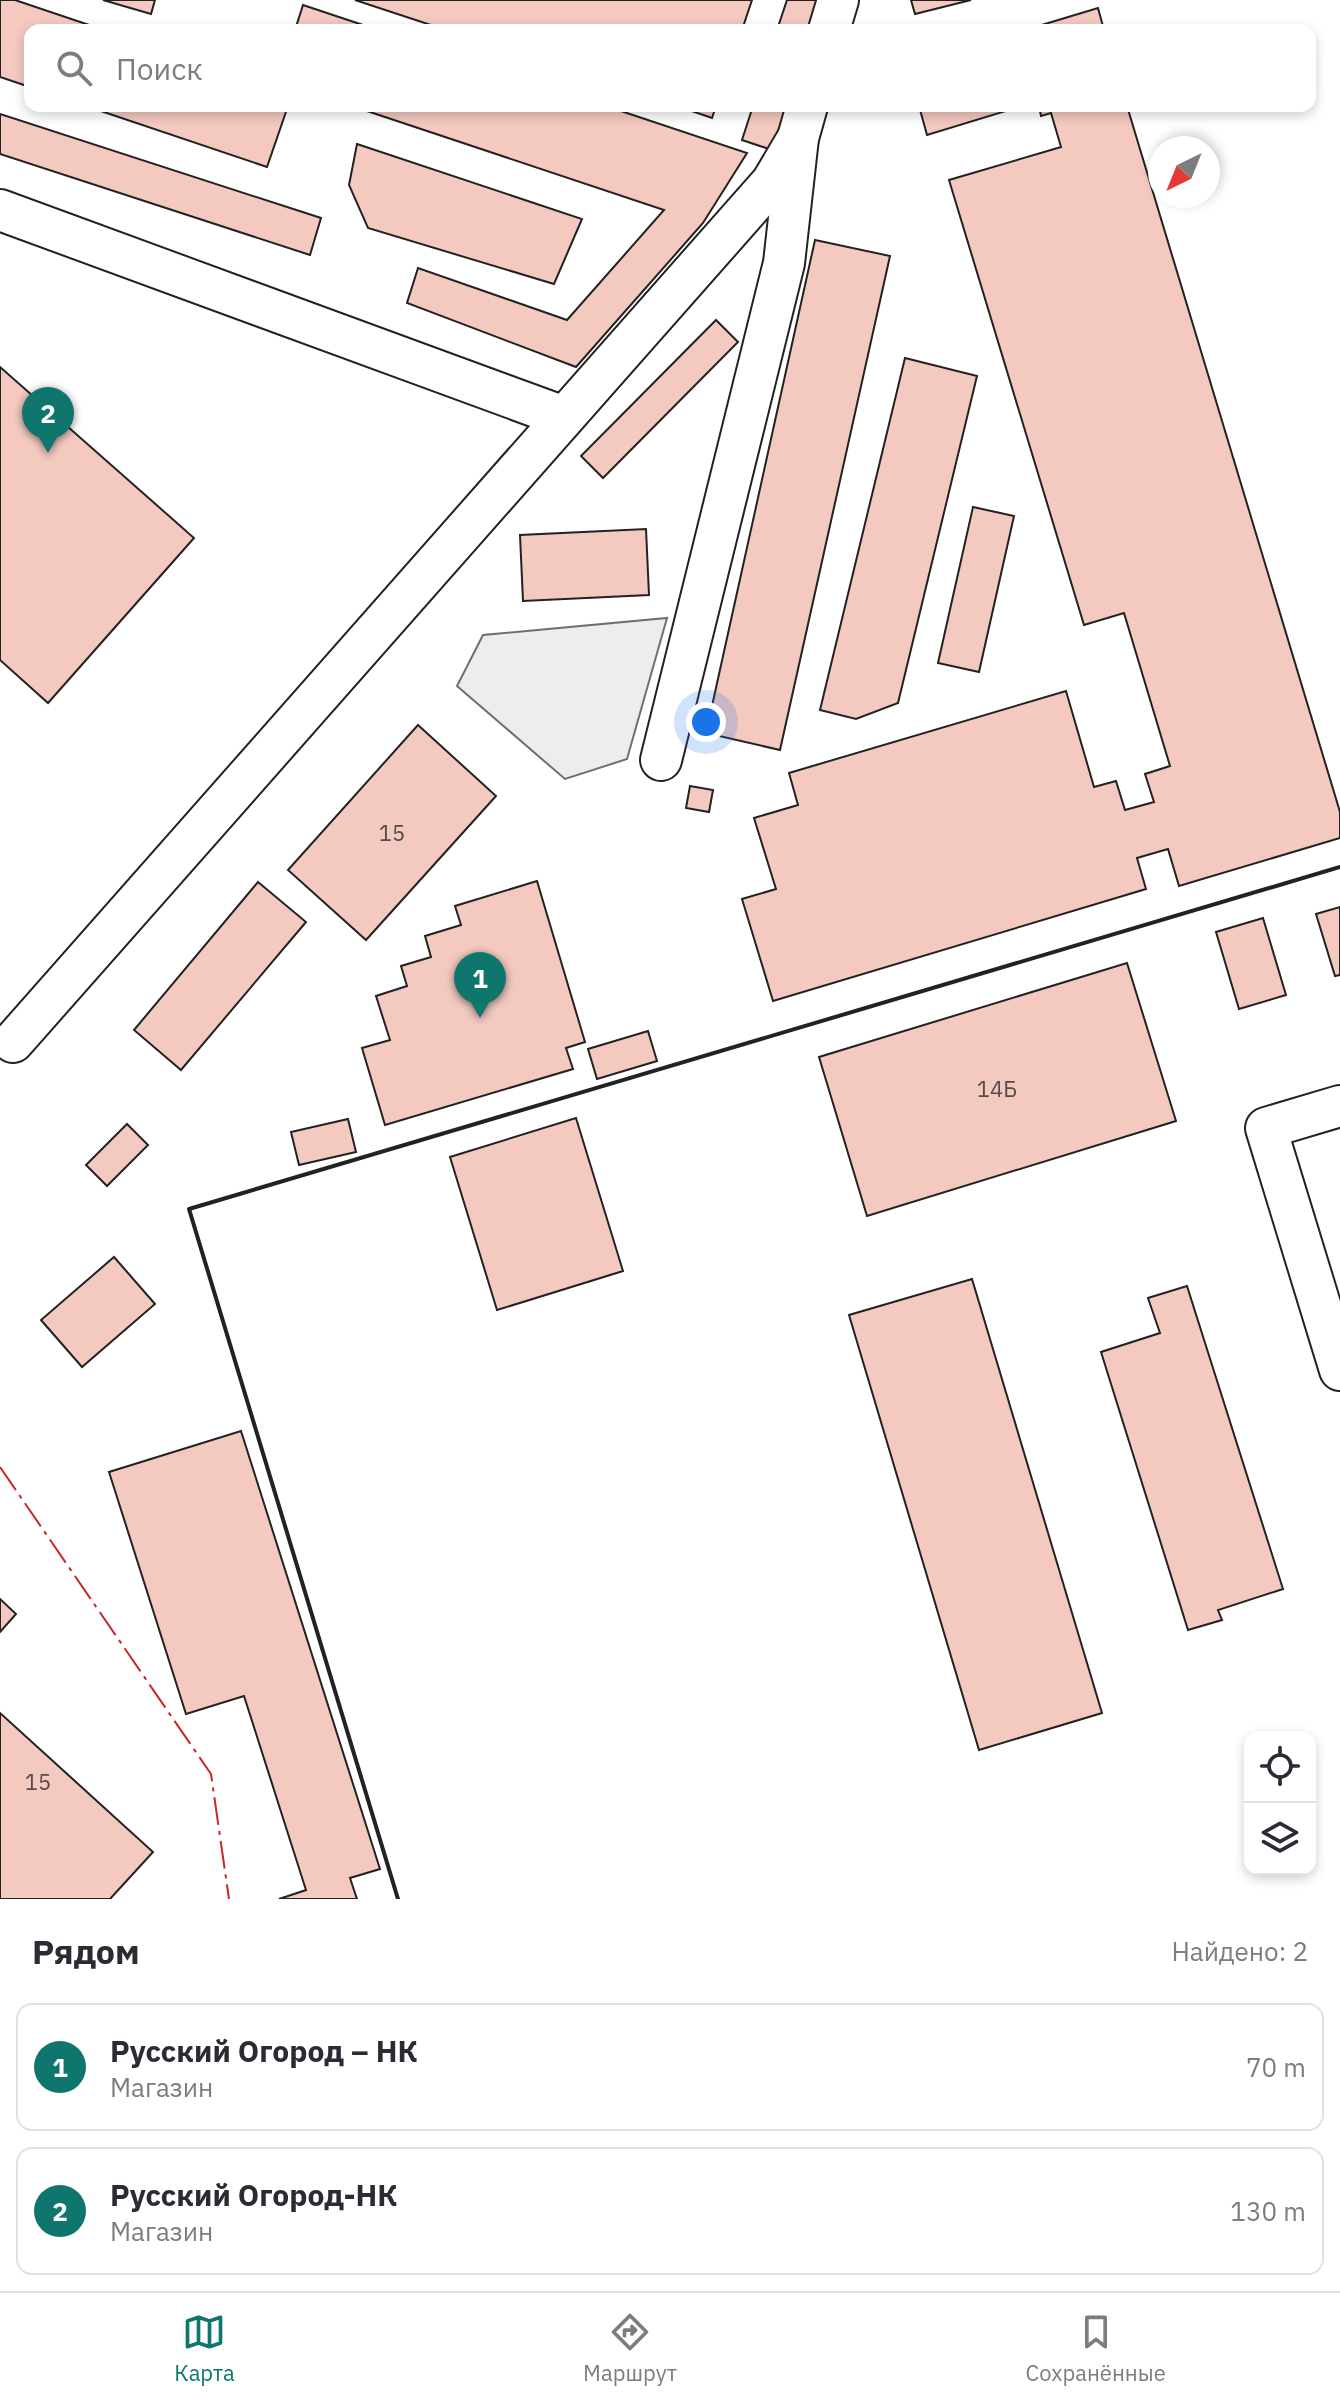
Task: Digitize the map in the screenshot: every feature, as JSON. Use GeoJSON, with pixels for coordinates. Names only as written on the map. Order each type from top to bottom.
{"type":"FeatureCollection","features":[{"type":"Feature","properties":{"kind":"lane"},"geometry":{"type":"LineString","coordinates":[[831,24],[838,0]]}},
{"type":"Feature","properties":{"kind":"lane"},"geometry":{"type":"LineString","coordinates":[[13,1042],[772,182],[802,122]]}},
{"type":"Feature","properties":{"kind":"lane"},"geometry":{"type":"LineString","coordinates":[[661,760],[784,263],[802,122]]}},
{"type":"Feature","properties":{"kind":"lane"},"geometry":{"type":"LineString","coordinates":[[0,210],[564,417]]}},
{"type":"Feature","properties":{"kind":"lane"},"geometry":{"type":"LineString","coordinates":[[1340,1106],[1266,1128],[1340,1370]]}},
{"type":"Feature","properties":{"kind":"shaded area"},"geometry":{"type":"Polygon","coordinates":[[[667,618],[627,759],[565,779],[457,686],[483,635],[667,618]]]}},
{"type":"Feature","properties":{"kind":"building"},"geometry":{"type":"Polygon","coordinates":[[[0,0],[15,0],[86,24],[24,24],[24,85],[0,77],[0,0]]]}},
{"type":"Feature","properties":{"kind":"building"},"geometry":{"type":"Polygon","coordinates":[[[103,0],[155,0],[151,14],[103,0]]]}},
{"type":"Feature","properties":{"kind":"building"},"geometry":{"type":"Polygon","coordinates":[[[355,0],[752,0],[744,24],[428,24],[355,0]]]}},
{"type":"Feature","properties":{"kind":"building"},"geometry":{"type":"Polygon","coordinates":[[[787,0],[824,0],[816,24],[779,24],[787,0]]]}},
{"type":"Feature","properties":{"kind":"building"},"geometry":{"type":"Polygon","coordinates":[[[911,0],[971,0],[915,14],[911,0]]]}},
{"type":"Feature","properties":{"kind":"building"},"geometry":{"type":"Polygon","coordinates":[[[303,5],[360,24],[297,24],[303,5]]]}},
{"type":"Feature","properties":{"kind":"building"},"geometry":{"type":"Polygon","coordinates":[[[1098,8],[1102,24],[1045,24],[1098,8]]]}},
{"type":"Feature","properties":{"kind":"building"},"geometry":{"type":"Polygon","coordinates":[[[104,112],[286,112],[267,167],[104,112]]]}},
{"type":"Feature","properties":{"kind":"building"},"geometry":{"type":"Polygon","coordinates":[[[370,112],[624,112],[747,153],[703,223],[576,367],[407,303],[418,268],[567,320],[664,210],[370,112]]]}},
{"type":"Feature","properties":{"kind":"building"},"geometry":{"type":"Polygon","coordinates":[[[694,112],[714,112],[712,118],[694,112]]]}},
{"type":"Feature","properties":{"kind":"building"},"geometry":{"type":"Polygon","coordinates":[[[751,112],[787,112],[775,151],[742,140],[751,112]]]}},
{"type":"Feature","properties":{"kind":"building"},"geometry":{"type":"Polygon","coordinates":[[[921,112],[1002,112],[927,135],[921,112]]]}},
{"type":"Feature","properties":{"kind":"building"},"geometry":{"type":"Polygon","coordinates":[[[1040,112],[1129,112],[1148,176],[1148,208],[1158,208],[1340,812],[1340,838],[1179,886],[1168,849],[1137,858],[1146,889],[773,1001],[742,899],[776,889],[754,818],[798,805],[789,773],[1066,691],[1094,787],[1116,781],[1125,810],[1154,802],[1145,774],[1170,766],[1124,613],[1084,625],[949,180],[1061,147],[1051,113],[1041,116],[1040,112]]]}},
{"type":"Feature","properties":{"kind":"building"},"geometry":{"type":"Polygon","coordinates":[[[0,114],[321,218],[310,255],[0,154],[0,114]]]}},
{"type":"Feature","properties":{"kind":"building"},"geometry":{"type":"Polygon","coordinates":[[[357,144],[582,219],[554,284],[368,228],[349,185],[357,144]]]}},
{"type":"Feature","properties":{"kind":"building"},"geometry":{"type":"Polygon","coordinates":[[[815,240],[890,256],[780,750],[706,733],[815,240]]]}},
{"type":"Feature","properties":{"kind":"building"},"geometry":{"type":"Polygon","coordinates":[[[716,320],[738,342],[603,478],[581,456],[716,320]]]}},
{"type":"Feature","properties":{"kind":"building"},"geometry":{"type":"Polygon","coordinates":[[[905,358],[977,376],[898,703],[856,719],[820,710],[905,358]]]}},
{"type":"Feature","properties":{"kind":"building"},"geometry":{"type":"Polygon","coordinates":[[[0,367],[194,538],[48,703],[0,660],[0,367]]]}},
{"type":"Feature","properties":{"kind":"building"},"geometry":{"type":"Polygon","coordinates":[[[973,507],[1014,516],[979,672],[938,663],[973,507]]]}},
{"type":"Feature","properties":{"kind":"building"},"geometry":{"type":"Polygon","coordinates":[[[646,529],[649,595],[523,601],[520,535],[646,529]]]}},
{"type":"Feature","properties":{"kind":"building"},"geometry":{"type":"Polygon","coordinates":[[[418,725],[496,796],[366,940],[288,870],[418,725]]]}},
{"type":"Feature","properties":{"kind":"building"},"geometry":{"type":"Polygon","coordinates":[[[690,786],[713,790],[709,812],[686,808],[690,786]]]}},
{"type":"Feature","properties":{"kind":"building"},"geometry":{"type":"Polygon","coordinates":[[[537,881],[585,1042],[566,1048],[573,1069],[385,1125],[362,1048],[390,1040],[376,996],[407,986],[401,966],[431,957],[425,936],[461,925],[455,906],[537,881]]]}},
{"type":"Feature","properties":{"kind":"building"},"geometry":{"type":"Polygon","coordinates":[[[258,882],[306,922],[181,1070],[134,1030],[258,882]]]}},
{"type":"Feature","properties":{"kind":"building"},"geometry":{"type":"Polygon","coordinates":[[[1340,907],[1340,975],[1335,976],[1316,914],[1340,907]]]}},
{"type":"Feature","properties":{"kind":"building"},"geometry":{"type":"Polygon","coordinates":[[[1263,918],[1286,995],[1239,1009],[1216,932],[1263,918]]]}},
{"type":"Feature","properties":{"kind":"building"},"geometry":{"type":"Polygon","coordinates":[[[1127,963],[1176,1121],[867,1216],[819,1057],[1127,963]]]}},
{"type":"Feature","properties":{"kind":"building"},"geometry":{"type":"Polygon","coordinates":[[[648,1031],[657,1061],[597,1079],[588,1049],[648,1031]]]}},
{"type":"Feature","properties":{"kind":"building"},"geometry":{"type":"Polygon","coordinates":[[[576,1118],[623,1271],[497,1310],[450,1157],[576,1118]]]}},
{"type":"Feature","properties":{"kind":"building"},"geometry":{"type":"Polygon","coordinates":[[[348,1119],[356,1152],[299,1165],[291,1132],[348,1119]]]}},
{"type":"Feature","properties":{"kind":"building"},"geometry":{"type":"Polygon","coordinates":[[[127,1124],[148,1145],[107,1186],[86,1165],[127,1124]]]}},
{"type":"Feature","properties":{"kind":"building"},"geometry":{"type":"Polygon","coordinates":[[[114,1257],[155,1304],[82,1367],[41,1320],[114,1257]]]}},
{"type":"Feature","properties":{"kind":"building"},"geometry":{"type":"Polygon","coordinates":[[[972,1279],[1102,1713],[979,1750],[849,1315],[972,1279]]]}},
{"type":"Feature","properties":{"kind":"building"},"geometry":{"type":"Polygon","coordinates":[[[1187,1286],[1283,1589],[1218,1610],[1222,1620],[1188,1630],[1101,1352],[1160,1333],[1148,1298],[1187,1286]]]}},
{"type":"Feature","properties":{"kind":"building"},"geometry":{"type":"Polygon","coordinates":[[[241,1431],[380,1869],[350,1878],[357,1899],[279,1899],[306,1890],[244,1696],[186,1714],[109,1472],[241,1431]]]}},
{"type":"Feature","properties":{"kind":"building"},"geometry":{"type":"Polygon","coordinates":[[[0,1599],[16,1614],[0,1632],[0,1599]]]}},
{"type":"Feature","properties":{"kind":"building"},"geometry":{"type":"Polygon","coordinates":[[[0,1713],[153,1852],[110,1899],[0,1899],[0,1713]]]}},
{"type":"Feature","properties":{"kind":"wall"},"geometry":{"type":"LineString","coordinates":[[398,1899],[189,1209],[1340,867]]}},
{"type":"Feature","properties":{"kind":"power"},"geometry":{"type":"LineString","coordinates":[[0,1467],[211,1774],[229,1899]]}},
{"type":"Feature","properties":{"kind":"place","name":"Русский Огород-НК"},"geometry":{"type":"Point","coordinates":[48,453]}},
{"type":"Feature","properties":{"kind":"place","name":"Русский Огород – НК"},"geometry":{"type":"Point","coordinates":[480,1018]}}]}
